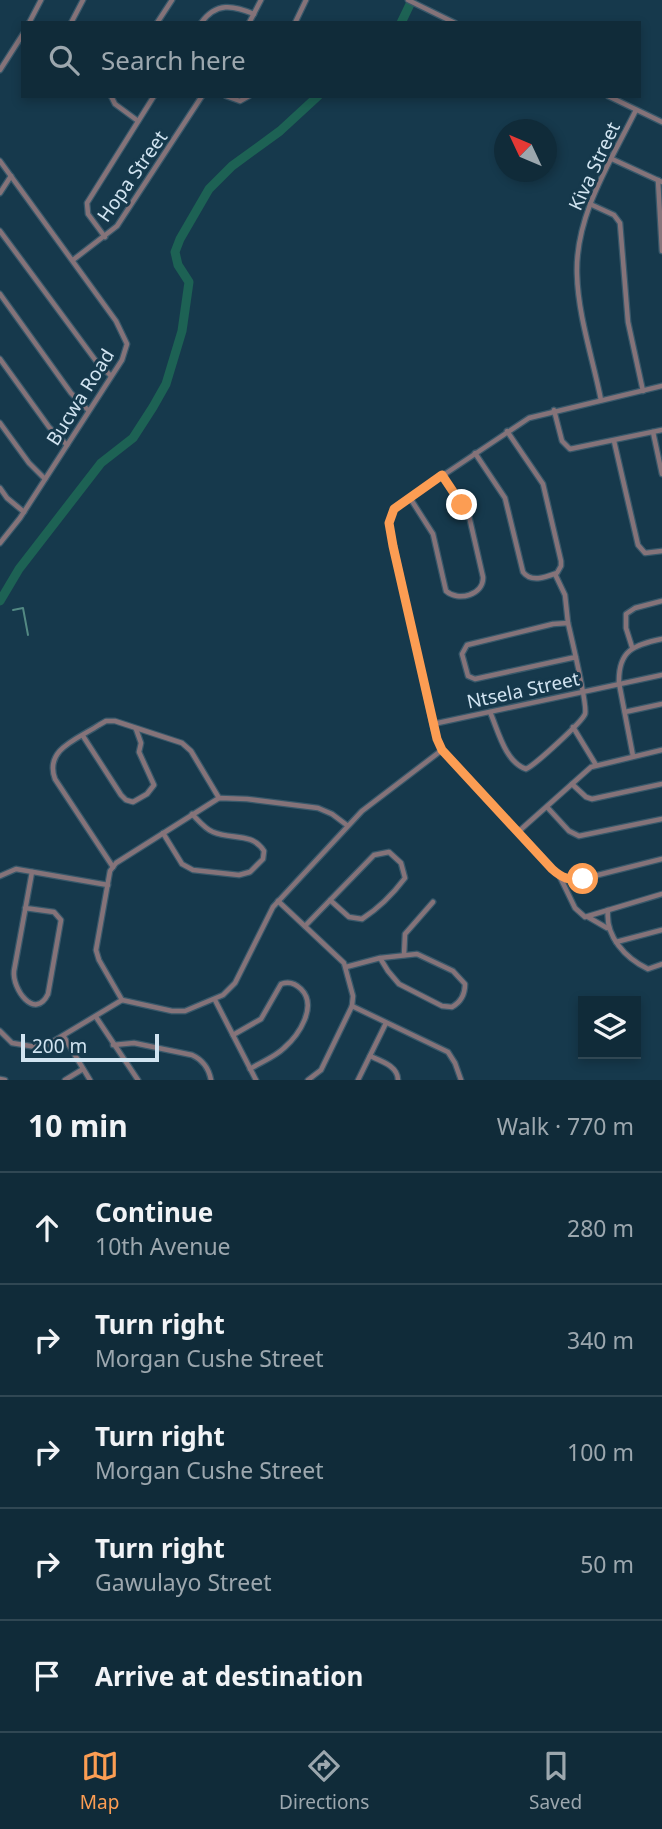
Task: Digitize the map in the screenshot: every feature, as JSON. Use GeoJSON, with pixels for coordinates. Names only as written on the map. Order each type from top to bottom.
{"type":"FeatureCollection","features":[{"type":"Feature","properties":{"kind":"street"},"geometry":{"type":"LineString","coordinates":[[30,21],[41,0]]}},
{"type":"Feature","properties":{"kind":"street"},"geometry":{"type":"LineString","coordinates":[[73,21],[83,0]]}},
{"type":"Feature","properties":{"kind":"street"},"geometry":{"type":"LineString","coordinates":[[158,21],[172,0]]}},
{"type":"Feature","properties":{"kind":"street"},"geometry":{"type":"LineString","coordinates":[[250,21],[261,0]]}},
{"type":"Feature","properties":{"kind":"street"},"geometry":{"type":"LineString","coordinates":[[296,21],[306,0]]}},
{"type":"Feature","properties":{"kind":"street"},"geometry":{"type":"LineString","coordinates":[[408,0],[451,21]]}},
{"type":"Feature","properties":{"kind":"street"},"geometry":{"type":"LineString","coordinates":[[203,21],[210,12],[226,6],[254,14]]}},
{"type":"Feature","properties":{"kind":"street"},"geometry":{"type":"LineString","coordinates":[[0,70],[20,44]]}},
{"type":"Feature","properties":{"kind":"street"},"geometry":{"type":"LineString","coordinates":[[112,98],[115,104],[138,121]]}},
{"type":"Feature","properties":{"kind":"street"},"geometry":{"type":"LineString","coordinates":[[105,237],[88,214],[87,203],[152,98]]}},
{"type":"Feature","properties":{"kind":"street","name":"Hopa Street"},"geometry":{"type":"LineString","coordinates":[[73,260],[105,237],[121,221],[201,98]]}},
{"type":"Feature","properties":{"kind":"street"},"geometry":{"type":"LineString","coordinates":[[612,98],[662,122]]}},
{"type":"Feature","properties":{"kind":"street","name":"Kiva Street"},"geometry":{"type":"LineString","coordinates":[[601,400],[577,277],[581,231],[590,204],[636,110]]}},
{"type":"Feature","properties":{"kind":"street"},"geometry":{"type":"LineString","coordinates":[[612,159],[660,181],[662,251]]}},
{"type":"Feature","properties":{"kind":"street","name":"Bucwa Road"},"geometry":{"type":"LineString","coordinates":[[0,161],[73,260],[124,334],[127,344],[125,353],[89,411],[24,512],[0,543]]}},
{"type":"Feature","properties":{"kind":"street"},"geometry":{"type":"LineString","coordinates":[[0,193],[11,176]]}},
{"type":"Feature","properties":{"kind":"street"},"geometry":{"type":"LineString","coordinates":[[590,204],[614,215],[620,223],[627,315],[643,391]]}},
{"type":"Feature","properties":{"kind":"street"},"geometry":{"type":"LineString","coordinates":[[0,231],[89,353],[111,376]]}},
{"type":"Feature","properties":{"kind":"street"},"geometry":{"type":"LineString","coordinates":[[0,294],[71,393],[89,411]]}},
{"type":"Feature","properties":{"kind":"street"},"geometry":{"type":"LineString","coordinates":[[0,359],[49,427],[67,445]]}},
{"type":"Feature","properties":{"kind":"street"},"geometry":{"type":"LineString","coordinates":[[662,386],[528,418],[394,509],[389,528],[433,724],[442,750],[560,876],[581,915],[608,929],[616,942],[646,969],[662,964]]}},
{"type":"Feature","properties":{"kind":"street"},"geometry":{"type":"LineString","coordinates":[[554,410],[562,441],[568,449],[662,430]]}},
{"type":"Feature","properties":{"kind":"street"},"geometry":{"type":"LineString","coordinates":[[0,423],[29,463],[45,479]]}},
{"type":"Feature","properties":{"kind":"street"},"geometry":{"type":"LineString","coordinates":[[475,453],[505,498],[523,572],[529,578],[535,579],[555,574],[561,561],[545,488],[507,431]]}},
{"type":"Feature","properties":{"kind":"street"},"geometry":{"type":"LineString","coordinates":[[653,432],[662,474]]}},
{"type":"Feature","properties":{"kind":"street"},"geometry":{"type":"LineString","coordinates":[[614,441],[638,545],[645,553],[662,551]]}},
{"type":"Feature","properties":{"kind":"street"},"geometry":{"type":"LineString","coordinates":[[410,498],[433,534],[446,591],[453,597],[458,597],[479,590],[484,584],[470,519],[442,475]]}},
{"type":"Feature","properties":{"kind":"street"},"geometry":{"type":"LineString","coordinates":[[0,488],[7,498],[24,512]]}},
{"type":"Feature","properties":{"kind":"street"},"geometry":{"type":"LineString","coordinates":[[490,712],[505,748],[519,766],[526,769],[582,719],[586,710],[568,624],[565,595],[555,574]]}},
{"type":"Feature","properties":{"kind":"street"},"geometry":{"type":"LineString","coordinates":[[632,647],[625,628],[626,614],[635,608],[662,601]]}},
{"type":"Feature","properties":{"kind":"street"},"geometry":{"type":"LineString","coordinates":[[568,624],[558,623],[470,643],[462,652],[464,666],[468,676],[475,679],[576,657]]}},
{"type":"Feature","properties":{"kind":"street"},"geometry":{"type":"LineString","coordinates":[[634,756],[619,683],[622,663],[632,647],[662,639]]}},
{"type":"Feature","properties":{"kind":"street","name":"Ntsela Street"},"geometry":{"type":"LineString","coordinates":[[433,724],[662,675]]}},
{"type":"Feature","properties":{"kind":"street"},"geometry":{"type":"LineString","coordinates":[[625,712],[662,704]]}},
{"type":"Feature","properties":{"kind":"street"},"geometry":{"type":"LineString","coordinates":[[113,867],[55,779],[52,761],[57,752],[110,720],[187,746],[219,799]]}},
{"type":"Feature","properties":{"kind":"street"},"geometry":{"type":"LineString","coordinates":[[573,727],[596,765]]}},
{"type":"Feature","properties":{"kind":"street"},"geometry":{"type":"LineString","coordinates":[[83,736],[121,795],[133,802],[147,794],[154,785],[139,752],[141,743],[136,729]]}},
{"type":"Feature","properties":{"kind":"street"},"geometry":{"type":"LineString","coordinates":[[0,1031],[12,1043],[46,1047],[122,1000],[180,1011],[215,1000],[235,983],[267,914],[278,901],[370,805],[442,750]]}},
{"type":"Feature","properties":{"kind":"street"},"geometry":{"type":"LineString","coordinates":[[518,832],[596,765],[662,750]]}},
{"type":"Feature","properties":{"kind":"street"},"geometry":{"type":"LineString","coordinates":[[572,784],[589,799],[662,784]]}},
{"type":"Feature","properties":{"kind":"street"},"geometry":{"type":"LineString","coordinates":[[122,1000],[96,950],[113,867],[124,857],[219,799],[247,799],[318,808],[348,826]]}},
{"type":"Feature","properties":{"kind":"street"},"geometry":{"type":"LineString","coordinates":[[547,807],[569,831],[579,836],[662,819]]}},
{"type":"Feature","properties":{"kind":"street"},"geometry":{"type":"LineString","coordinates":[[163,833],[182,864],[193,870],[240,874],[250,872],[263,859],[264,851],[256,841],[210,831],[192,814]]}},
{"type":"Feature","properties":{"kind":"street"},"geometry":{"type":"LineString","coordinates":[[305,926],[330,900],[378,852],[389,852],[399,860],[405,870],[405,878],[399,886],[362,919],[352,919],[330,900]]}},
{"type":"Feature","properties":{"kind":"street"},"geometry":{"type":"LineString","coordinates":[[560,876],[574,881],[662,859]]}},
{"type":"Feature","properties":{"kind":"street"},"geometry":{"type":"LineString","coordinates":[[0,876],[16,869],[108,885]]}},
{"type":"Feature","properties":{"kind":"street"},"geometry":{"type":"LineString","coordinates":[[25,908],[54,912],[61,920],[48,994],[44,1001],[36,1006],[30,1005],[13,978],[25,908],[32,872]]}},
{"type":"Feature","properties":{"kind":"street"},"geometry":{"type":"LineString","coordinates":[[587,917],[662,894]]}},
{"type":"Feature","properties":{"kind":"street"},"geometry":{"type":"LineString","coordinates":[[278,901],[346,967],[353,996],[352,1006],[321,1070],[308,1080]]}},
{"type":"Feature","properties":{"kind":"street"},"geometry":{"type":"LineString","coordinates":[[404,955],[405,934],[433,902]]}},
{"type":"Feature","properties":{"kind":"street"},"geometry":{"type":"LineString","coordinates":[[608,910],[608,929]]}},
{"type":"Feature","properties":{"kind":"street"},"geometry":{"type":"LineString","coordinates":[[616,942],[662,930]]}},
{"type":"Feature","properties":{"kind":"street"},"geometry":{"type":"LineString","coordinates":[[346,967],[380,958],[421,955],[458,974],[465,985],[460,1001],[447,1007],[427,998],[396,981],[380,958]]}},
{"type":"Feature","properties":{"kind":"street"},"geometry":{"type":"LineString","coordinates":[[233,1035],[261,1019],[281,984],[285,982],[297,985],[307,997],[308,1009],[290,1042],[280,1052],[250,1069]]}},
{"type":"Feature","properties":{"kind":"street"},"geometry":{"type":"LineString","coordinates":[[215,1000],[256,1080]]}},
{"type":"Feature","properties":{"kind":"street"},"geometry":{"type":"LineString","coordinates":[[352,1006],[448,1052],[455,1063],[460,1080]]}},
{"type":"Feature","properties":{"kind":"street"},"geometry":{"type":"LineString","coordinates":[[96,1017],[138,1080]]}},
{"type":"Feature","properties":{"kind":"street"},"geometry":{"type":"LineString","coordinates":[[358,1080],[387,1023]]}},
{"type":"Feature","properties":{"kind":"street"},"geometry":{"type":"LineString","coordinates":[[64,1037],[90,1080]]}},
{"type":"Feature","properties":{"kind":"street"},"geometry":{"type":"LineString","coordinates":[[113,1045],[134,1043],[192,1055],[201,1060],[211,1080]]}},
{"type":"Feature","properties":{"kind":"street"},"geometry":{"type":"LineString","coordinates":[[370,1056],[394,1068],[398,1080]]}},
{"type":"Feature","properties":{"kind":"street"},"geometry":{"type":"LineString","coordinates":[[65,1080],[83,1069]]}},
{"type":"Feature","properties":{"kind":"waterway"},"geometry":{"type":"LineString","coordinates":[[402,21],[412,0]]}},
{"type":"Feature","properties":{"kind":"waterway"},"geometry":{"type":"LineString","coordinates":[[0,601],[19,569],[101,463],[133,438],[166,384],[182,331],[189,282],[178,265],[175,252],[209,189],[232,166],[280,131],[316,98]]}},
{"type":"Feature","properties":{"kind":"waterway"},"geometry":{"type":"LineString","coordinates":[[13,610],[23,608],[28,635]]}},
{"type":"Feature","properties":{"kind":"route"},"geometry":{"type":"LineString","coordinates":[[462,505],[442,475],[397,506],[389,520],[434,730],[442,750],[552,869],[567,879],[583,879]]}}]}
